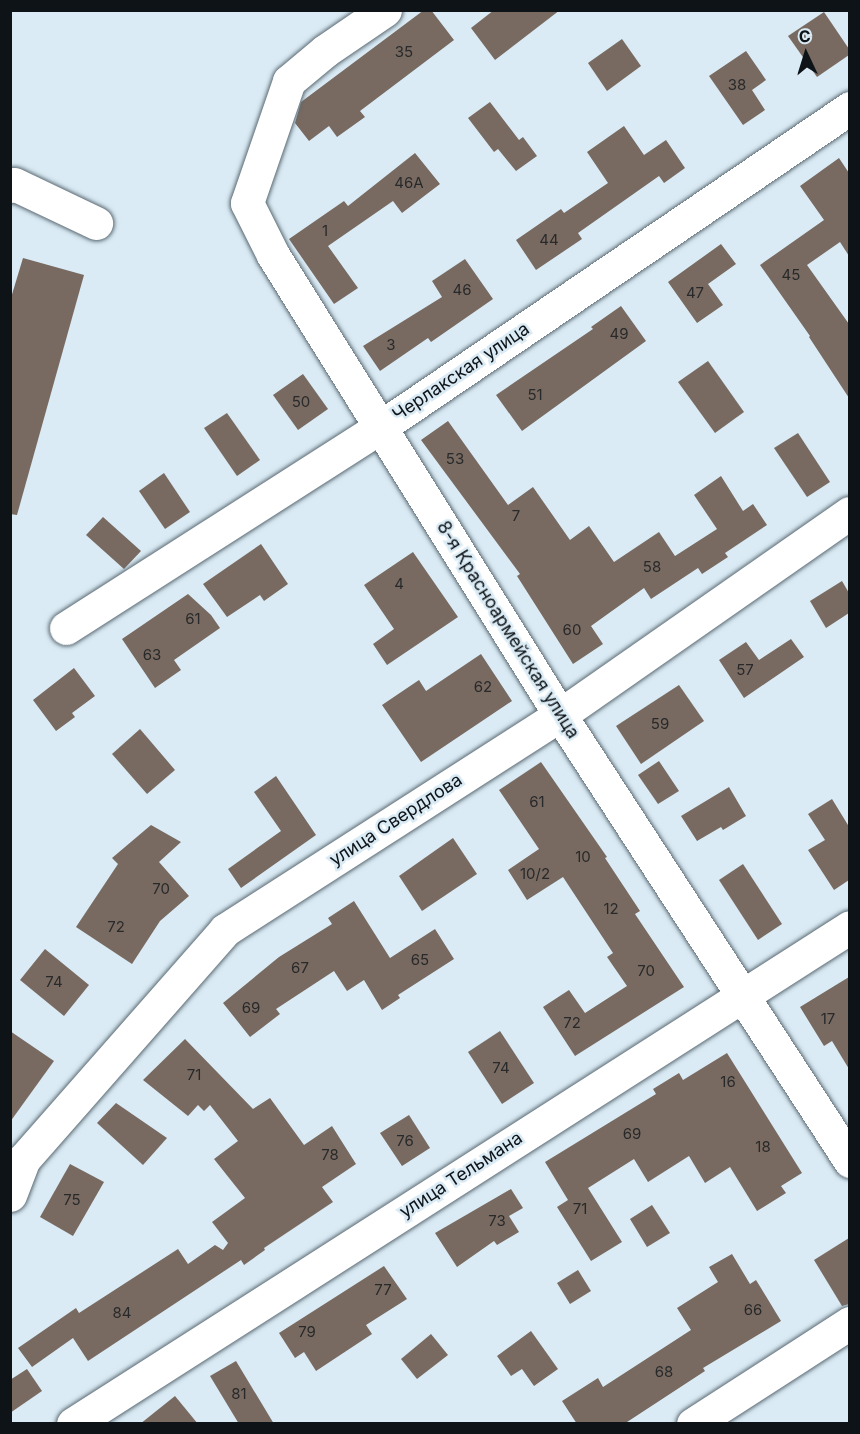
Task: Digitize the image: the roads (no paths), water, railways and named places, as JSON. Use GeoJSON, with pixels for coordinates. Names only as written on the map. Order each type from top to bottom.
{"type":"FeatureCollection","features":[{"type":"Feature","properties":{"kind":"street","name":"8-я Красноармейская улица"},"geometry":{"type":"LineString","coordinates":[[385,10],[325,51],[289,81],[247,203],[273,255],[382,426],[560,715],[849,1161]]}},
{"type":"Feature","properties":{"kind":"street","name":"Черлакская улица"},"geometry":{"type":"LineString","coordinates":[[66,628],[382,426],[849,108]]}},
{"type":"Feature","properties":{"kind":"street"},"geometry":{"type":"LineString","coordinates":[[10,186],[14,184],[96,223]]}},
{"type":"Feature","properties":{"kind":"street","name":"улица Свердлова"},"geometry":{"type":"LineString","coordinates":[[10,1195],[24,1159],[225,930],[560,715],[849,513]]}},
{"type":"Feature","properties":{"kind":"street","name":"улица Тельмана"},"geometry":{"type":"LineString","coordinates":[[73,1424],[849,927]]}},
{"type":"Feature","properties":{"kind":"street"},"geometry":{"type":"LineString","coordinates":[[693,1424],[849,1323]]}}]}
